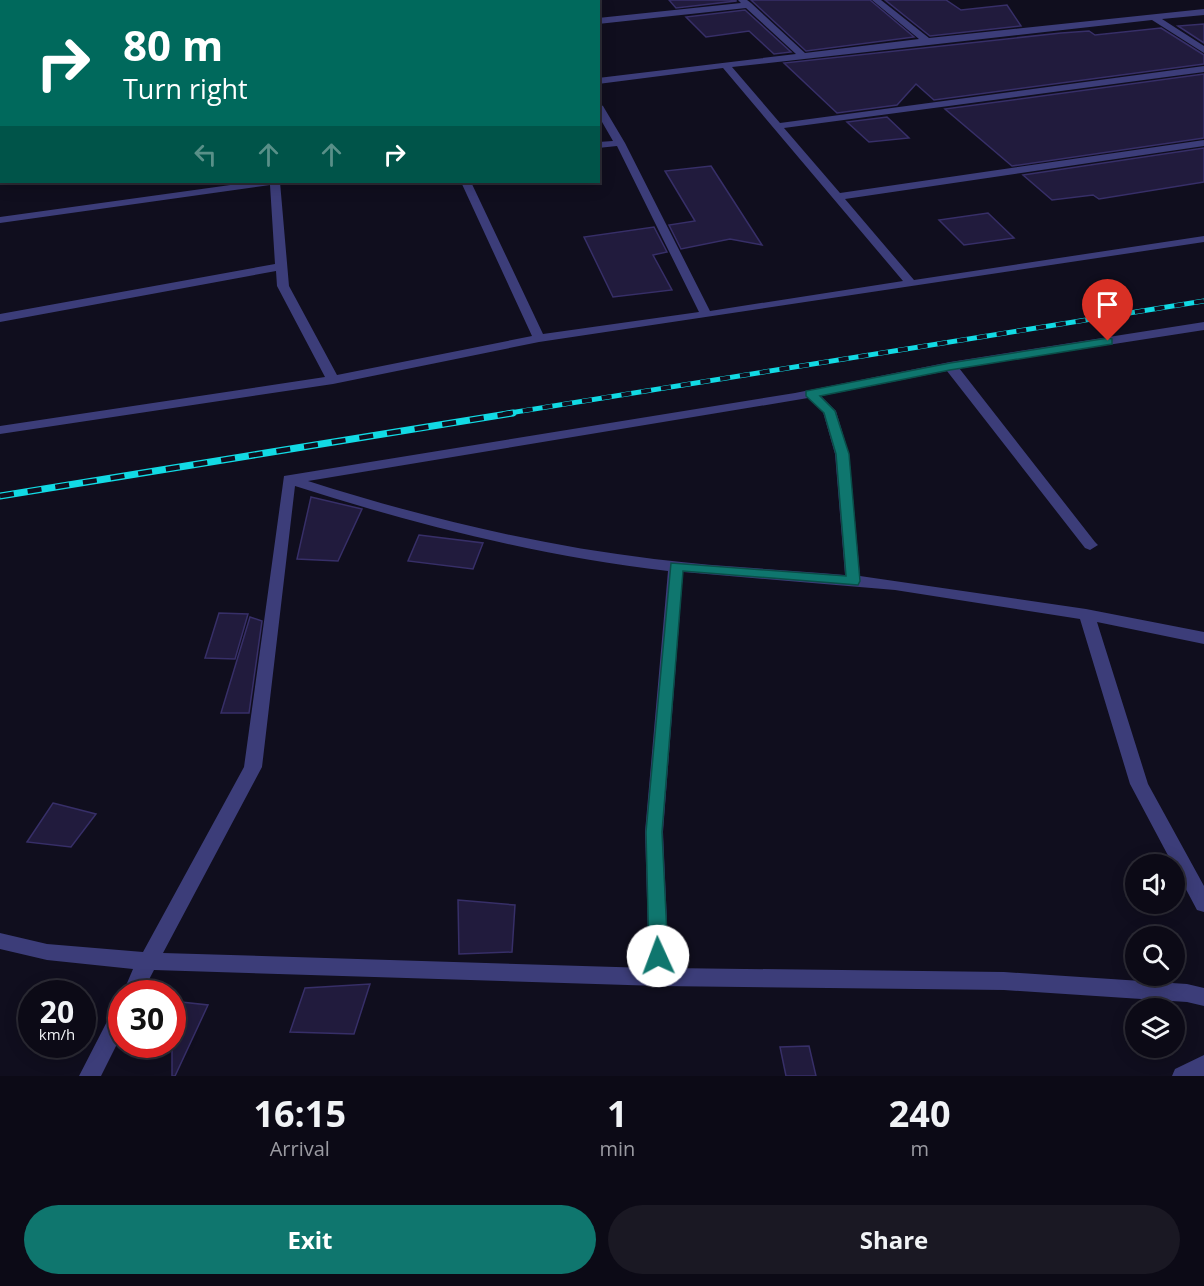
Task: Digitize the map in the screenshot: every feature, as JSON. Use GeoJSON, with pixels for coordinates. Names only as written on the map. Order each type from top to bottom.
{"type":"FeatureCollection","features":[{"type":"Feature","properties":{"kind":"street"},"geometry":{"type":"LineString","coordinates":[[876,0],[927,41]]}},
{"type":"Feature","properties":{"kind":"street"},"geometry":{"type":"LineString","coordinates":[[600,21],[745,3],[803,56]]}},
{"type":"Feature","properties":{"kind":"street"},"geometry":{"type":"LineString","coordinates":[[600,81],[927,41],[1204,12]]}},
{"type":"Feature","properties":{"kind":"street"},"geometry":{"type":"LineString","coordinates":[[1155,18],[1204,50]]}},
{"type":"Feature","properties":{"kind":"street"},"geometry":{"type":"LineString","coordinates":[[726,66],[911,284]]}},
{"type":"Feature","properties":{"kind":"street"},"geometry":{"type":"LineString","coordinates":[[778,126],[1204,69]]}},
{"type":"Feature","properties":{"kind":"street"},"geometry":{"type":"LineString","coordinates":[[600,109],[620,143],[706,315]]}},
{"type":"Feature","properties":{"kind":"street"},"geometry":{"type":"LineString","coordinates":[[600,145],[620,143]]}},
{"type":"Feature","properties":{"kind":"street"},"geometry":{"type":"LineString","coordinates":[[837,197],[1204,143]]}},
{"type":"Feature","properties":{"kind":"street"},"geometry":{"type":"LineString","coordinates":[[0,220],[266,183]]}},
{"type":"Feature","properties":{"kind":"street"},"geometry":{"type":"LineString","coordinates":[[273,183],[283,286],[333,380]]}},
{"type":"Feature","properties":{"kind":"street"},"geometry":{"type":"LineString","coordinates":[[466,183],[538,338]]}},
{"type":"Feature","properties":{"kind":"street"},"geometry":{"type":"LineString","coordinates":[[0,430],[333,380],[538,338],[706,315],[1204,239]]}},
{"type":"Feature","properties":{"kind":"street"},"geometry":{"type":"LineString","coordinates":[[0,318],[282,266]]}},
{"type":"Feature","properties":{"kind":"street"},"geometry":{"type":"LineString","coordinates":[[290,479],[811,394],[950,366],[1204,326]]}},
{"type":"Feature","properties":{"kind":"street"},"geometry":{"type":"LineString","coordinates":[[950,366],[1090,545]]}},
{"type":"Feature","properties":{"kind":"street"},"geometry":{"type":"LineString","coordinates":[[811,394],[829,411],[843,454],[853,581]]}},
{"type":"Feature","properties":{"kind":"street"},"geometry":{"type":"LineString","coordinates":[[290,479],[359,502],[436,523],[564,550],[676,566],[853,581],[1029,604],[1204,638]]}},
{"type":"Feature","properties":{"kind":"street"},"geometry":{"type":"LineString","coordinates":[[138,980],[253,767],[290,479]]}},
{"type":"Feature","properties":{"kind":"street"},"geometry":{"type":"LineString","coordinates":[[659,977],[654,832],[676,566]]}},
{"type":"Feature","properties":{"kind":"street"},"geometry":{"type":"LineString","coordinates":[[1086,614],[1139,784],[1204,904]]}},
{"type":"Feature","properties":{"kind":"street"},"geometry":{"type":"LineString","coordinates":[[0,941],[47,952],[147,961],[659,977],[1004,981],[1187,993],[1204,997]]}},
{"type":"Feature","properties":{"kind":"street"},"geometry":{"type":"LineString","coordinates":[[90,1076],[108,1040]]}},
{"type":"Feature","properties":{"kind":"street"},"geometry":{"type":"LineString","coordinates":[[1183,1076],[1204,1065]]}},
{"type":"Feature","properties":{"kind":"building"},"geometry":{"type":"Polygon","coordinates":[[[669,0],[736,0],[736,1],[676,8],[669,0]]]}},
{"type":"Feature","properties":{"kind":"building"},"geometry":{"type":"Polygon","coordinates":[[[751,0],[870,0],[914,37],[806,51],[751,0]]]}},
{"type":"Feature","properties":{"kind":"building"},"geometry":{"type":"Polygon","coordinates":[[[885,0],[946,0],[961,10],[1007,5],[1021,26],[930,36],[885,0]]]}},
{"type":"Feature","properties":{"kind":"building"},"geometry":{"type":"Polygon","coordinates":[[[745,10],[791,52],[774,54],[749,31],[706,37],[686,17],[745,10]]]}},
{"type":"Feature","properties":{"kind":"building"},"geometry":{"type":"Polygon","coordinates":[[[1204,24],[1204,43],[1178,26],[1204,24]]]}},
{"type":"Feature","properties":{"kind":"building"},"geometry":{"type":"Polygon","coordinates":[[[1161,28],[1204,55],[1204,64],[934,100],[916,84],[897,105],[837,113],[784,63],[1061,33],[1089,31],[1095,35],[1161,28]]]}},
{"type":"Feature","properties":{"kind":"building"},"geometry":{"type":"Polygon","coordinates":[[[1204,74],[1204,138],[1012,166],[945,109],[1204,74]]]}},
{"type":"Feature","properties":{"kind":"building"},"geometry":{"type":"Polygon","coordinates":[[[887,117],[909,138],[869,142],[847,122],[887,117]]]}},
{"type":"Feature","properties":{"kind":"building"},"geometry":{"type":"Polygon","coordinates":[[[1204,148],[1204,182],[1099,199],[1093,195],[1052,200],[1023,175],[1204,148]]]}},
{"type":"Feature","properties":{"kind":"building"},"geometry":{"type":"Polygon","coordinates":[[[711,166],[762,245],[730,239],[681,249],[669,225],[695,221],[665,171],[711,166]]]}},
{"type":"Feature","properties":{"kind":"building"},"geometry":{"type":"Polygon","coordinates":[[[988,213],[1014,238],[964,245],[939,220],[988,213]]]}},
{"type":"Feature","properties":{"kind":"building"},"geometry":{"type":"Polygon","coordinates":[[[654,227],[667,252],[653,255],[672,290],[613,297],[584,237],[654,227]]]}},
{"type":"Feature","properties":{"kind":"building"},"geometry":{"type":"Polygon","coordinates":[[[311,497],[362,509],[338,561],[297,559],[311,497]]]}},
{"type":"Feature","properties":{"kind":"building"},"geometry":{"type":"Polygon","coordinates":[[[419,535],[483,543],[473,569],[408,561],[419,535]]]}},
{"type":"Feature","properties":{"kind":"building"},"geometry":{"type":"Polygon","coordinates":[[[219,613],[248,614],[235,659],[205,658],[219,613]]]}},
{"type":"Feature","properties":{"kind":"building"},"geometry":{"type":"Polygon","coordinates":[[[250,617],[262,621],[249,713],[221,713],[250,617]]]}},
{"type":"Feature","properties":{"kind":"building"},"geometry":{"type":"Polygon","coordinates":[[[53,803],[96,814],[71,847],[27,842],[53,803]]]}},
{"type":"Feature","properties":{"kind":"building"},"geometry":{"type":"Polygon","coordinates":[[[458,900],[515,905],[512,952],[459,954],[458,900]]]}},
{"type":"Feature","properties":{"kind":"building"},"geometry":{"type":"Polygon","coordinates":[[[370,984],[354,1034],[290,1032],[305,988],[370,984]]]}},
{"type":"Feature","properties":{"kind":"building"},"geometry":{"type":"Polygon","coordinates":[[[186,1003],[208,1005],[186,1052],[186,1003]]]}},
{"type":"Feature","properties":{"kind":"building"},"geometry":{"type":"Polygon","coordinates":[[[809,1046],[816,1076],[786,1076],[780,1047],[809,1046]]]}},
{"type":"Feature","properties":{"kind":"building"},"geometry":{"type":"Polygon","coordinates":[[[172,1058],[183,1058],[175,1076],[172,1076],[172,1058]]]}},
{"type":"Feature","properties":{"kind":"railway"},"geometry":{"type":"LineString","coordinates":[[503,414],[1204,301]]}},
{"type":"Feature","properties":{"kind":"railway"},"geometry":{"type":"LineString","coordinates":[[0,496],[513,413]]}},
{"type":"Feature","properties":{"kind":"route"},"geometry":{"type":"LineString","coordinates":[[658,956],[654,832],[676,566],[853,581],[843,454],[829,411],[811,394],[950,366],[1108,341]]}}]}
